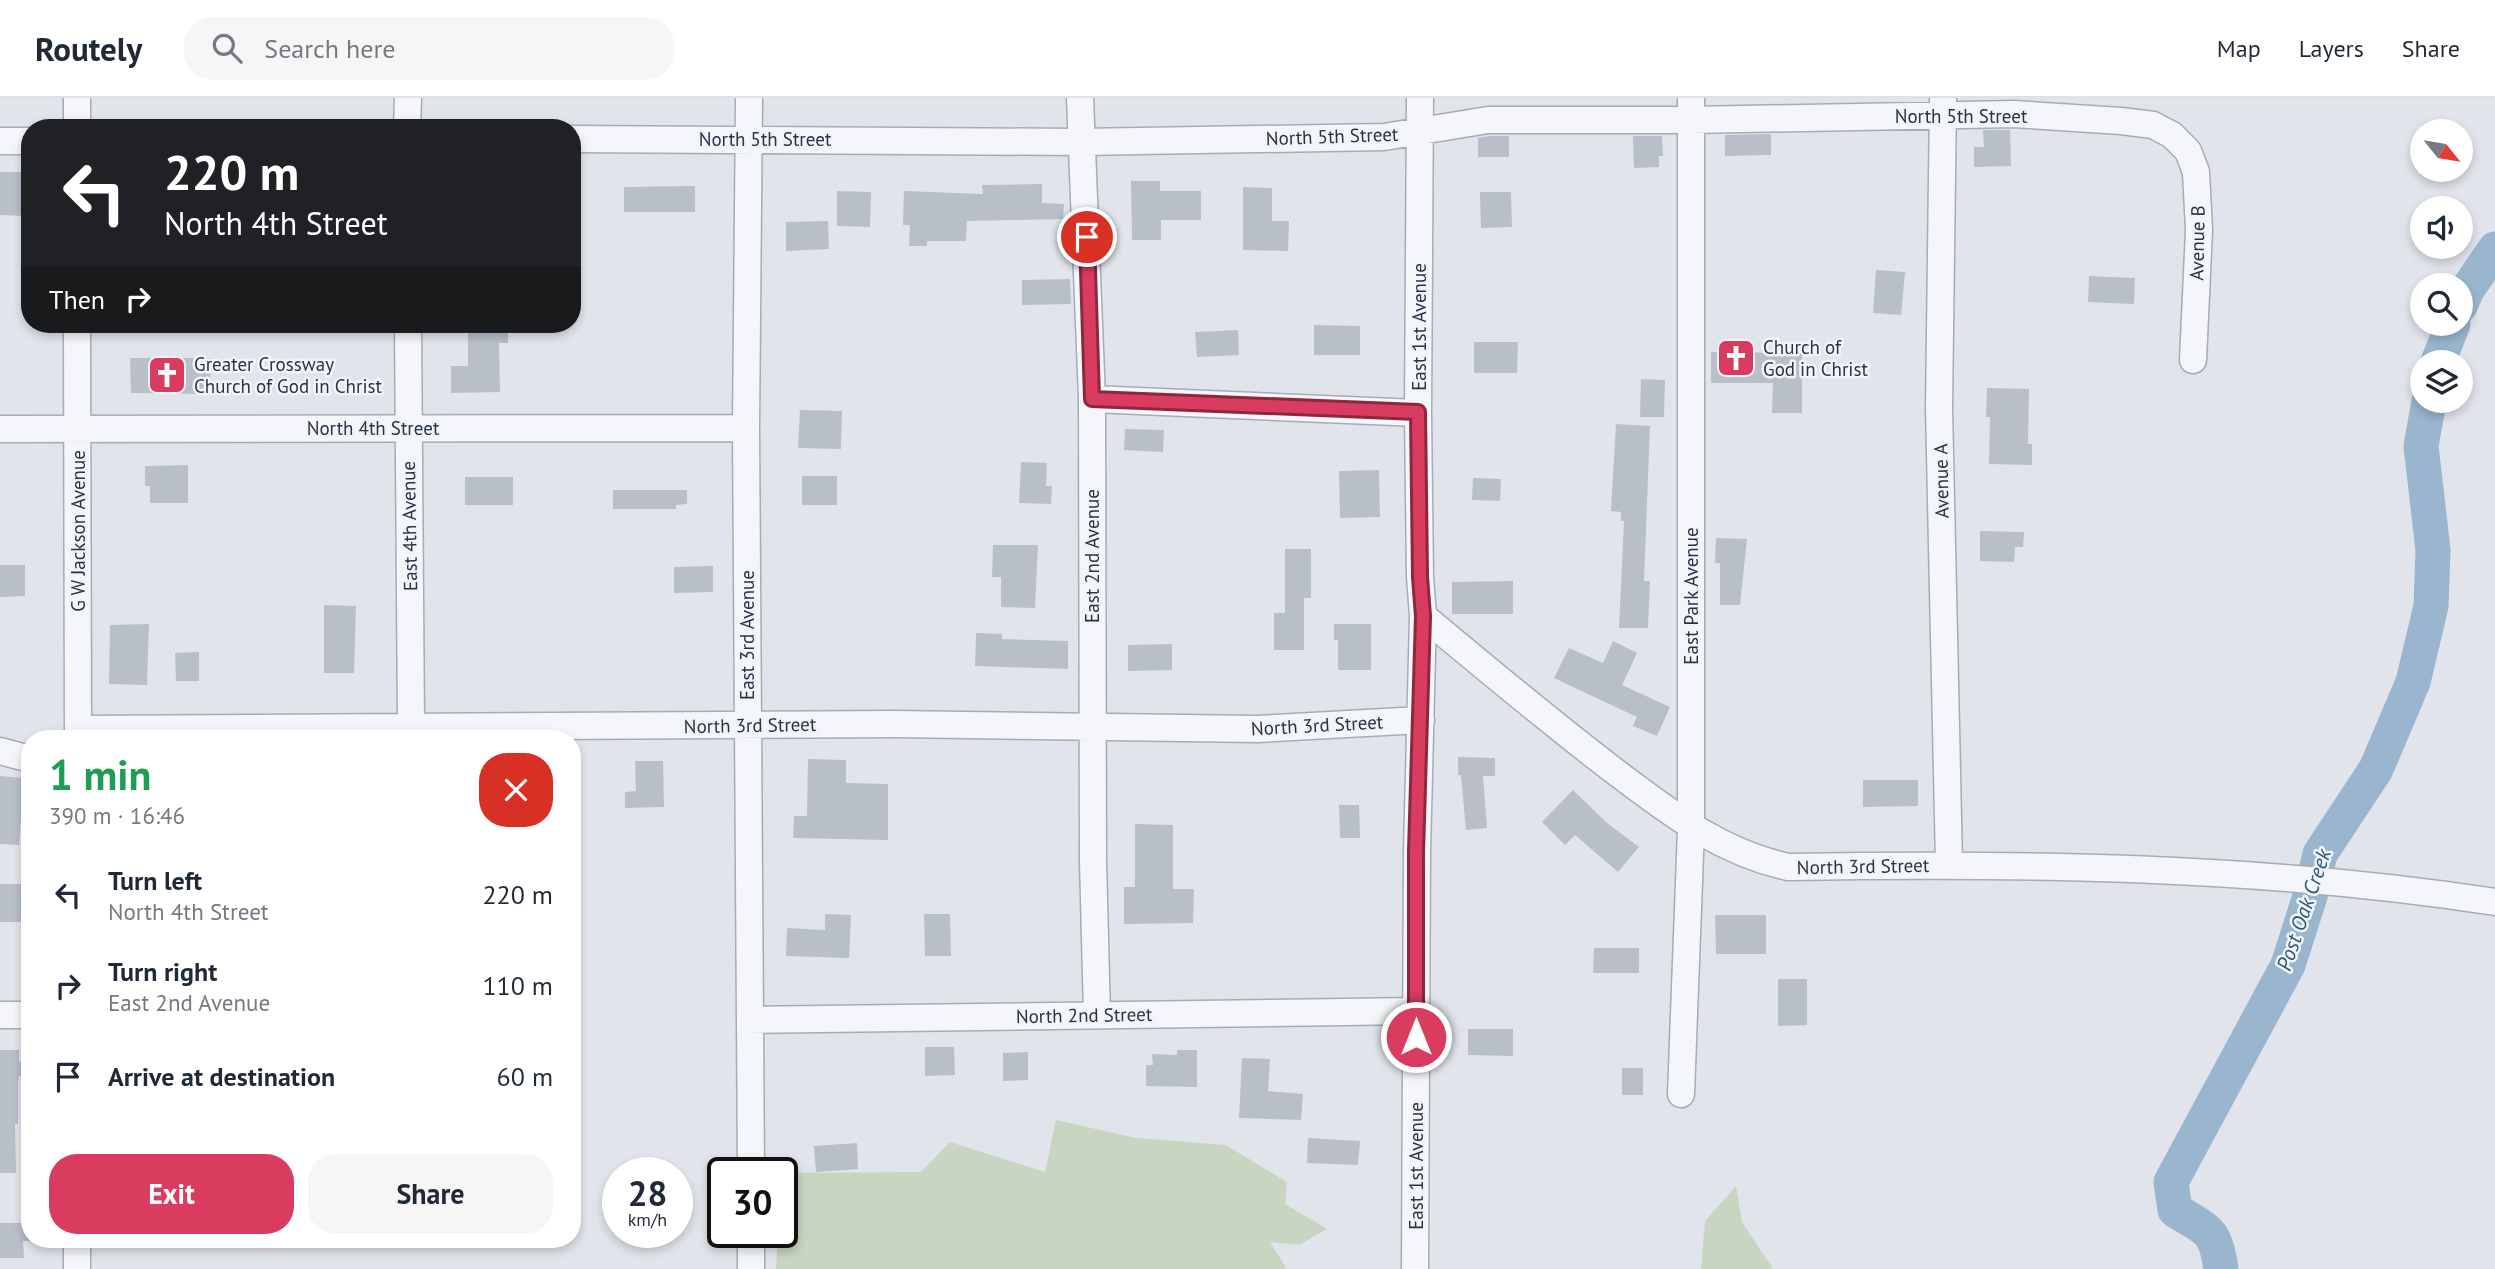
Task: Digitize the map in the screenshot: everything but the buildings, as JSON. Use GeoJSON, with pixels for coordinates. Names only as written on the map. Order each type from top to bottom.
{"type":"FeatureCollection","features":[{"type":"Feature","properties":{"kind":"street"},"geometry":{"type":"LineString","coordinates":[[77,98],[77,119]]}},
{"type":"Feature","properties":{"kind":"street"},"geometry":{"type":"LineString","coordinates":[[407,119],[408,98]]}},
{"type":"Feature","properties":{"kind":"street","name":"East 3rd Avenue"},"geometry":{"type":"LineString","coordinates":[[749,98],[746,428],[751,1157]]}},
{"type":"Feature","properties":{"kind":"street","name":"East 2nd Avenue"},"geometry":{"type":"LineString","coordinates":[[1080,98],[1087,210],[1092,399],[1097,1015]]}},
{"type":"Feature","properties":{"kind":"street","name":"East 1st Avenue"},"geometry":{"type":"LineString","coordinates":[[1415,1269],[1416,852],[1423,616],[1418,412],[1420,98]]}},
{"type":"Feature","properties":{"kind":"street","name":"North 5th Street"},"geometry":{"type":"LineString","coordinates":[[581,139],[1081,142],[1384,137],[1488,120],[1691,109],[1943,107],[2153,125],[2172,135]]}},
{"type":"Feature","properties":{"kind":"street","name":"Avenue A"},"geometry":{"type":"LineString","coordinates":[[1943,107],[1939,408],[1949,864]]}},
{"type":"Feature","properties":{"kind":"street","name":"East Park Avenue"},"geometry":{"type":"LineString","coordinates":[[1681,1094],[1691,829],[1691,109]]}},
{"type":"Feature","properties":{"kind":"street","name":"Avenue B"},"geometry":{"type":"LineString","coordinates":[[2172,135],[2188,151],[2196,172],[2199,230],[2193,360]]}},
{"type":"Feature","properties":{"kind":"street"},"geometry":{"type":"LineString","coordinates":[[0,141],[21,141]]}},
{"type":"Feature","properties":{"kind":"street","name":"G W Jackson Avenue"},"geometry":{"type":"LineString","coordinates":[[77,333],[78,730]]}},
{"type":"Feature","properties":{"kind":"street","name":"East 4th Avenue"},"geometry":{"type":"LineString","coordinates":[[408,333],[411,728]]}},
{"type":"Feature","properties":{"kind":"street"},"geometry":{"type":"LineString","coordinates":[[1092,399],[1418,412]]}},
{"type":"Feature","properties":{"kind":"street","name":"North 4th Street"},"geometry":{"type":"LineString","coordinates":[[0,429],[746,428]]}},
{"type":"Feature","properties":{"kind":"street","name":"North 3rd Street"},"geometry":{"type":"LineString","coordinates":[[1423,616],[1580,746],[1691,829],[1757,860],[1788,867],[1949,864],[2099,866],[2362,885],[2495,902]]}},
{"type":"Feature","properties":{"kind":"street","name":"North 3rd Street"},"geometry":{"type":"LineString","coordinates":[[300,730],[748,725],[1257,729],[1421,720]]}},
{"type":"Feature","properties":{"kind":"street"},"geometry":{"type":"LineString","coordinates":[[0,751],[21,757]]}},
{"type":"Feature","properties":{"kind":"street","name":"North 2nd Street"},"geometry":{"type":"LineString","coordinates":[[751,1020],[1416,1011]]}},
{"type":"Feature","properties":{"kind":"street"},"geometry":{"type":"LineString","coordinates":[[0,1015],[21,1015]]}},
{"type":"Feature","properties":{"kind":"street"},"geometry":{"type":"LineString","coordinates":[[77,1248],[77,1269]]}},
{"type":"Feature","properties":{"kind":"street"},"geometry":{"type":"LineString","coordinates":[[751,1248],[751,1269]]}},
{"type":"Feature","properties":{"kind":"green space"},"geometry":{"type":"Polygon","coordinates":[[[1056,1120],[1136,1138],[1226,1145],[1287,1182],[1285,1204],[1327,1229],[1299,1245],[1270,1242],[1287,1269],[776,1269],[777,1248],[798,1248],[798,1173],[921,1172],[950,1142],[1045,1172],[1056,1120]]]}},
{"type":"Feature","properties":{"kind":"green space"},"geometry":{"type":"Polygon","coordinates":[[[1736,1186],[1742,1222],[1773,1269],[1701,1269],[1705,1221],[1736,1186]]]}},
{"type":"Feature","properties":{"kind":"waterway","name":"Post Oak Creek"},"geometry":{"type":"LineString","coordinates":[[2473,281],[2495,249]]}},
{"type":"Feature","properties":{"kind":"waterway","name":"Post Oak Creek"},"geometry":{"type":"LineString","coordinates":[[2443,350],[2448,336]]}},
{"type":"Feature","properties":{"kind":"waterway","name":"Post Oak Creek"},"geometry":{"type":"LineString","coordinates":[[2221,1269],[2212,1237],[2202,1227],[2175,1210],[2171,1182],[2288,965],[2320,854],[2376,769],[2413,682],[2431,606],[2433,550],[2421,446],[2427,413]]}},
{"type":"Feature","properties":{"kind":"place","name":"Church of God in Christ"},"geometry":{"type":"Point","coordinates":[1736,358]}},
{"type":"Feature","properties":{"kind":"place","name":"Greater Crossway Church of God in Christ"},"geometry":{"type":"Point","coordinates":[167,375]}},
{"type":"Feature","properties":{"kind":"route"},"geometry":{"type":"LineString","coordinates":[[1087,237],[1092,399],[1418,412],[1423,616],[1416,852],[1416,1037]]}}]}
